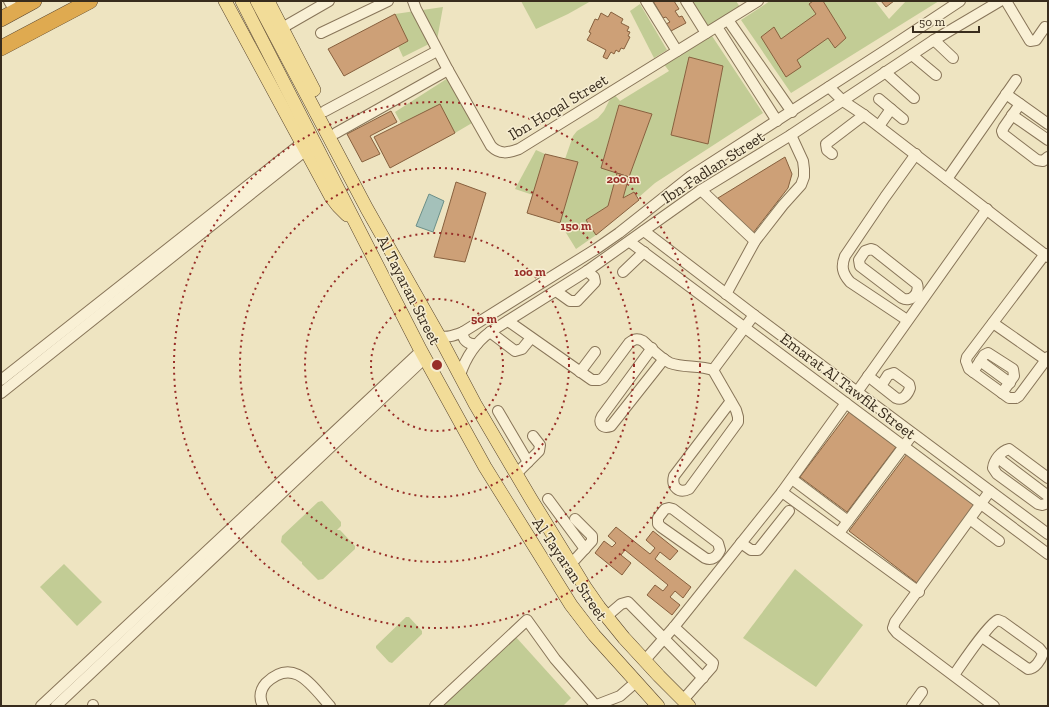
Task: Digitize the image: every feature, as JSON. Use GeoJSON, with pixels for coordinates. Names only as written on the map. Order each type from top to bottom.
{"type":"FeatureCollection","features":[{"type":"Feature","properties":{"kind":"highway"},"geometry":{"type":"LineString","coordinates":[[1,19],[12,6],[34,1]]}},
{"type":"Feature","properties":{"kind":"highway"},"geometry":{"type":"LineString","coordinates":[[1,48],[90,1]]}},
{"type":"Feature","properties":{"kind":"main road","name":"Al Tayaran Street"},"geometry":{"type":"LineString","coordinates":[[225,1],[334,202],[345,214],[355,221],[423,354],[485,467],[571,605],[594,635],[658,706]]}},
{"type":"Feature","properties":{"kind":"main road"},"geometry":{"type":"LineString","coordinates":[[257,1],[367,209]]}},
{"type":"Feature","properties":{"kind":"main road","name":"Al Tayaran Street"},"geometry":{"type":"LineString","coordinates":[[268,1],[362,184],[366,195],[367,209],[439,336],[475,404],[516,474],[585,587],[624,638],[686,703]]}},
{"type":"Feature","properties":{"kind":"main road"},"geometry":{"type":"LineString","coordinates":[[243,3],[355,221]]}},
{"type":"Feature","properties":{"kind":"street"},"geometry":{"type":"LineString","coordinates":[[282,28],[329,1]]}},
{"type":"Feature","properties":{"kind":"street"},"geometry":{"type":"LineString","coordinates":[[321,33],[388,1]]}},
{"type":"Feature","properties":{"kind":"street","name":"Ibn Hoqal Street"},"geometry":{"type":"LineString","coordinates":[[413,1],[437,51],[491,146],[501,153],[509,153],[519,149],[717,27],[751,3]]}},
{"type":"Feature","properties":{"kind":"street"},"geometry":{"type":"LineString","coordinates":[[646,1],[677,52]]}},
{"type":"Feature","properties":{"kind":"street"},"geometry":{"type":"LineString","coordinates":[[686,1],[706,33]]}},
{"type":"Feature","properties":{"kind":"street","name":"Ibn Fadlan Street"},"geometry":{"type":"LineString","coordinates":[[439,336],[445,338],[463,332],[596,248],[619,233],[691,176],[829,88],[960,1]]}},
{"type":"Feature","properties":{"kind":"street","name":"Ibn Fadlan Street"},"geometry":{"type":"LineString","coordinates":[[460,375],[467,358],[477,344],[490,332],[587,272],[701,190],[791,135],[934,40],[1000,1]]}},
{"type":"Feature","properties":{"kind":"street"},"geometry":{"type":"LineString","coordinates":[[1006,1],[1030,41],[1036,40],[1045,27]]}},
{"type":"Feature","properties":{"kind":"street"},"geometry":{"type":"LineString","coordinates":[[728,20],[792,112]]}},
{"type":"Feature","properties":{"kind":"street"},"geometry":{"type":"LineString","coordinates":[[717,27],[777,121]]}},
{"type":"Feature","properties":{"kind":"street"},"geometry":{"type":"LineString","coordinates":[[934,40],[952,58]]}},
{"type":"Feature","properties":{"kind":"street"},"geometry":{"type":"LineString","coordinates":[[325,111],[437,51]]}},
{"type":"Feature","properties":{"kind":"street"},"geometry":{"type":"LineString","coordinates":[[912,55],[936,75]]}},
{"type":"Feature","properties":{"kind":"street"},"geometry":{"type":"LineString","coordinates":[[336,133],[448,70]]}},
{"type":"Feature","properties":{"kind":"street"},"geometry":{"type":"LineString","coordinates":[[886,72],[914,98]]}},
{"type":"Feature","properties":{"kind":"street"},"geometry":{"type":"LineString","coordinates":[[947,179],[1016,80]]}},
{"type":"Feature","properties":{"kind":"street"},"geometry":{"type":"LineString","coordinates":[[829,88],[843,101],[864,114],[1047,256],[993,322],[967,357],[966,361],[967,366],[973,372],[1002,393],[1012,398],[1019,396],[1047,359],[993,322]]}},
{"type":"Feature","properties":{"kind":"street"},"geometry":{"type":"LineString","coordinates":[[1006,94],[1048,124]]}},
{"type":"Feature","properties":{"kind":"street"},"geometry":{"type":"LineString","coordinates":[[879,99],[903,119]]}},
{"type":"Feature","properties":{"kind":"street"},"geometry":{"type":"LineString","coordinates":[[1020,104],[1004,127],[1002,131],[1003,134],[1037,160],[1044,161],[1048,157]]}},
{"type":"Feature","properties":{"kind":"street"},"geometry":{"type":"LineString","coordinates":[[879,126],[891,110]]}},
{"type":"Feature","properties":{"kind":"street"},"geometry":{"type":"LineString","coordinates":[[832,154],[827,150],[826,144],[864,114]]}},
{"type":"Feature","properties":{"kind":"street"},"geometry":{"type":"LineString","coordinates":[[1012,115],[1048,140]]}},
{"type":"Feature","properties":{"kind":"street"},"geometry":{"type":"LineString","coordinates":[[726,294],[754,241],[801,185],[804,177],[803,161],[791,135]]}},
{"type":"Feature","properties":{"kind":"street"},"geometry":{"type":"LineString","coordinates":[[1,393],[36,359],[304,146]]}},
{"type":"Feature","properties":{"kind":"street"},"geometry":{"type":"LineString","coordinates":[[907,320],[850,282],[842,270],[842,262],[882,201],[916,154]]}},
{"type":"Feature","properties":{"kind":"street"},"geometry":{"type":"LineString","coordinates":[[701,190],[754,241]]}},
{"type":"Feature","properties":{"kind":"street"},"geometry":{"type":"LineString","coordinates":[[857,392],[907,320],[918,297],[987,209]]}},
{"type":"Feature","properties":{"kind":"street","name":"Emarat Al Tawfik Street"},"geometry":{"type":"LineString","coordinates":[[644,231],[990,492],[1047,531]]}},
{"type":"Feature","properties":{"kind":"street","name":"Emarat Al Tawfik Street"},"geometry":{"type":"LineString","coordinates":[[630,242],[1048,554]]}},
{"type":"Feature","properties":{"kind":"street"},"geometry":{"type":"LineString","coordinates":[[871,249],[874,250],[915,282],[918,287],[918,297],[906,300],[862,268],[859,260],[865,251],[871,249]]}},
{"type":"Feature","properties":{"kind":"street"},"geometry":{"type":"LineString","coordinates":[[623,272],[644,252]]}},
{"type":"Feature","properties":{"kind":"street"},"geometry":{"type":"LineString","coordinates":[[556,291],[570,301],[577,301],[595,282],[594,277],[587,272]]}},
{"type":"Feature","properties":{"kind":"street"},"geometry":{"type":"LineString","coordinates":[[713,370],[754,315]]}},
{"type":"Feature","properties":{"kind":"street"},"geometry":{"type":"LineString","coordinates":[[508,321],[592,380],[599,380],[603,378],[629,343],[638,339],[643,341],[664,359],[675,364],[713,370],[730,401],[738,416],[735,426],[689,489],[685,491],[676,489],[673,481],[674,476],[730,401]]}},
{"type":"Feature","properties":{"kind":"street"},"geometry":{"type":"LineString","coordinates":[[463,332],[463,337],[466,342],[477,344]]}},
{"type":"Feature","properties":{"kind":"street"},"geometry":{"type":"LineString","coordinates":[[490,332],[515,351],[522,349],[531,338]]}},
{"type":"Feature","properties":{"kind":"street"},"geometry":{"type":"LineString","coordinates":[[652,348],[600,419],[600,423],[603,426],[607,428],[611,426],[664,359]]}},
{"type":"Feature","properties":{"kind":"street"},"geometry":{"type":"LineString","coordinates":[[580,372],[595,352]]}},
{"type":"Feature","properties":{"kind":"street"},"geometry":{"type":"LineString","coordinates":[[56,706],[142,619],[423,354]]}},
{"type":"Feature","properties":{"kind":"street"},"geometry":{"type":"LineString","coordinates":[[1,380],[36,359]]}},
{"type":"Feature","properties":{"kind":"street"},"geometry":{"type":"LineString","coordinates":[[973,372],[980,361],[1010,383],[1002,393]]}},
{"type":"Feature","properties":{"kind":"street"},"geometry":{"type":"LineString","coordinates":[[868,376],[880,386]]}},
{"type":"Feature","properties":{"kind":"street"},"geometry":{"type":"LineString","coordinates":[[645,660],[674,627],[782,492],[846,403]]}},
{"type":"Feature","properties":{"kind":"street"},"geometry":{"type":"LineString","coordinates":[[498,411],[528,462]]}},
{"type":"Feature","properties":{"kind":"street"},"geometry":{"type":"LineString","coordinates":[[839,533],[913,434]]}},
{"type":"Feature","properties":{"kind":"street"},"geometry":{"type":"LineString","coordinates":[[516,474],[539,451],[540,445],[533,436]]}},
{"type":"Feature","properties":{"kind":"street"},"geometry":{"type":"LineString","coordinates":[[1048,478],[1009,450],[1002,452],[993,468],[997,474],[1038,504],[1042,505],[1048,502]]}},
{"type":"Feature","properties":{"kind":"street"},"geometry":{"type":"LineString","coordinates":[[998,458],[1048,496]]}},
{"type":"Feature","properties":{"kind":"street"},"geometry":{"type":"LineString","coordinates":[[792,479],[848,521]]}},
{"type":"Feature","properties":{"kind":"street"},"geometry":{"type":"LineString","coordinates":[[782,492],[919,592]]}},
{"type":"Feature","properties":{"kind":"street"},"geometry":{"type":"LineString","coordinates":[[990,492],[919,592],[895,622],[894,631],[994,706]]}},
{"type":"Feature","properties":{"kind":"street"},"geometry":{"type":"LineString","coordinates":[[548,499],[585,549]]}},
{"type":"Feature","properties":{"kind":"street"},"geometry":{"type":"LineString","coordinates":[[720,550],[716,557],[712,559],[705,558],[661,527],[658,524],[658,518],[665,509],[673,509],[718,543],[720,550],[730,557]]}},
{"type":"Feature","properties":{"kind":"street"},"geometry":{"type":"LineString","coordinates":[[741,543],[751,550],[758,550],[789,511]]}},
{"type":"Feature","properties":{"kind":"street"},"geometry":{"type":"LineString","coordinates":[[570,564],[592,541],[592,536],[576,519]]}},
{"type":"Feature","properties":{"kind":"street"},"geometry":{"type":"LineString","coordinates":[[970,520],[999,541]]}},
{"type":"Feature","properties":{"kind":"street"},"geometry":{"type":"LineString","coordinates":[[1036,544],[1047,531]]}},
{"type":"Feature","properties":{"kind":"street"},"geometry":{"type":"LineString","coordinates":[[607,616],[621,604],[628,602],[703,678]]}},
{"type":"Feature","properties":{"kind":"street"},"geometry":{"type":"LineString","coordinates":[[41,706],[142,619]]}},
{"type":"Feature","properties":{"kind":"street"},"geometry":{"type":"LineString","coordinates":[[435,706],[526,620],[555,659],[595,706],[620,696],[636,682]]}},
{"type":"Feature","properties":{"kind":"street"},"geometry":{"type":"LineString","coordinates":[[954,675],[982,636],[995,621],[1001,620],[1045,649],[1042,657],[1034,667],[1028,669],[982,636]]}},
{"type":"Feature","properties":{"kind":"street"},"geometry":{"type":"LineString","coordinates":[[674,627],[712,661],[712,667],[686,703]]}},
{"type":"Feature","properties":{"kind":"street"},"geometry":{"type":"LineString","coordinates":[[263,706],[260,694],[264,686],[272,678],[287,672],[296,673],[304,679],[330,706]]}},
{"type":"Feature","properties":{"kind":"street"},"geometry":{"type":"LineString","coordinates":[[912,706],[922,692]]}},
{"type":"Feature","properties":{"kind":"street"},"geometry":{"type":"LineString","coordinates":[[617,706],[620,696]]}},
{"type":"Feature","properties":{"kind":"green space"},"geometry":{"type":"Polygon","coordinates":[[[521,1],[591,1],[536,29],[521,1]]]}},
{"type":"Feature","properties":{"kind":"green space"},"geometry":{"type":"Polygon","coordinates":[[[693,1],[736,1],[740,7],[707,29],[690,3],[693,1]]]}},
{"type":"Feature","properties":{"kind":"green space"},"geometry":{"type":"Polygon","coordinates":[[[770,1],[875,1],[889,19],[906,1],[939,1],[791,93],[741,20],[770,1]]]}},
{"type":"Feature","properties":{"kind":"green space"},"geometry":{"type":"Polygon","coordinates":[[[640,4],[667,50],[654,58],[630,11],[640,4]]]}},
{"type":"Feature","properties":{"kind":"green space"},"geometry":{"type":"Polygon","coordinates":[[[443,7],[437,40],[403,57],[398,46],[408,41],[395,14],[443,7]]]}},
{"type":"Feature","properties":{"kind":"green space"},"geometry":{"type":"Polygon","coordinates":[[[712,36],[763,113],[655,183],[639,197],[633,192],[623,198],[652,114],[619,105],[601,167],[617,173],[608,206],[586,220],[596,235],[576,249],[560,223],[578,162],[565,159],[573,136],[577,131],[598,118],[604,111],[613,93],[620,101],[669,71],[663,63],[712,36]],[[689,58],[671,135],[708,143],[723,66],[689,58]]]}},
{"type":"Feature","properties":{"kind":"green space"},"geometry":{"type":"Polygon","coordinates":[[[448,78],[472,123],[455,133],[440,105],[401,123],[395,112],[448,78]]]}},
{"type":"Feature","properties":{"kind":"green space"},"geometry":{"type":"Polygon","coordinates":[[[536,150],[545,154],[533,195],[515,189],[536,150]]]}},
{"type":"Feature","properties":{"kind":"green space"},"geometry":{"type":"Polygon","coordinates":[[[322,501],[341,522],[341,526],[337,530],[340,530],[355,546],[355,549],[323,579],[318,580],[281,542],[282,536],[318,502],[322,501]]]}},
{"type":"Feature","properties":{"kind":"green space"},"geometry":{"type":"Polygon","coordinates":[[[64,564],[102,602],[77,626],[40,587],[64,564]]]}},
{"type":"Feature","properties":{"kind":"green space"},"geometry":{"type":"Polygon","coordinates":[[[795,569],[863,625],[816,687],[743,638],[795,569]]]}},
{"type":"Feature","properties":{"kind":"green space"},"geometry":{"type":"Polygon","coordinates":[[[406,617],[409,617],[422,631],[422,634],[392,663],[389,662],[376,648],[376,646],[406,617]]]}},
{"type":"Feature","properties":{"kind":"green space"},"geometry":{"type":"Polygon","coordinates":[[[515,636],[571,698],[563,706],[436,706],[515,636]]]}},
{"type":"Feature","properties":{"kind":"water"},"geometry":{"type":"Polygon","coordinates":[[[429,194],[444,201],[433,232],[416,226],[429,194]]]}},
{"type":"Feature","properties":{"kind":"building"},"geometry":{"type":"Polygon","coordinates":[[[653,1],[674,1],[679,9],[675,11],[679,17],[682,16],[686,23],[671,31],[666,24],[670,22],[666,17],[663,18],[653,1]]]}},
{"type":"Feature","properties":{"kind":"building"},"geometry":{"type":"Polygon","coordinates":[[[813,1],[823,1],[846,38],[835,48],[828,38],[797,60],[801,67],[786,77],[761,37],[774,27],[781,39],[816,14],[809,4],[813,1]]]}},
{"type":"Feature","properties":{"kind":"building"},"geometry":{"type":"Polygon","coordinates":[[[881,1],[894,1],[886,7],[881,1]]]}},
{"type":"Feature","properties":{"kind":"building"},"geometry":{"type":"Polygon","coordinates":[[[611,12],[623,19],[621,23],[629,27],[627,31],[630,32],[628,36],[630,37],[624,49],[621,48],[619,52],[616,50],[614,54],[611,52],[607,59],[603,57],[606,50],[587,40],[591,33],[589,32],[595,19],[598,20],[601,13],[608,17],[611,12]]]}},
{"type":"Feature","properties":{"kind":"building"},"geometry":{"type":"Polygon","coordinates":[[[395,14],[408,41],[344,76],[328,49],[395,14]]]}},
{"type":"Feature","properties":{"kind":"building"},"geometry":{"type":"Polygon","coordinates":[[[689,57],[723,66],[708,144],[671,135],[689,57]]]}},
{"type":"Feature","properties":{"kind":"building"},"geometry":{"type":"Polygon","coordinates":[[[440,104],[455,133],[390,168],[374,137],[440,104]]]}},
{"type":"Feature","properties":{"kind":"building"},"geometry":{"type":"Polygon","coordinates":[[[619,105],[652,114],[629,177],[601,168],[619,105]]]}},
{"type":"Feature","properties":{"kind":"building"},"geometry":{"type":"Polygon","coordinates":[[[391,111],[397,122],[370,136],[380,154],[362,162],[347,134],[391,111]]]}},
{"type":"Feature","properties":{"kind":"building"},"geometry":{"type":"Polygon","coordinates":[[[545,154],[578,162],[560,223],[527,213],[545,154]]]}},
{"type":"Feature","properties":{"kind":"building"},"geometry":{"type":"Polygon","coordinates":[[[785,157],[792,174],[788,188],[753,233],[718,198],[785,157]]]}},
{"type":"Feature","properties":{"kind":"building"},"geometry":{"type":"Polygon","coordinates":[[[617,173],[629,177],[623,198],[634,192],[639,200],[596,235],[586,220],[608,206],[617,173]]]}},
{"type":"Feature","properties":{"kind":"building"},"geometry":{"type":"Polygon","coordinates":[[[456,182],[486,193],[465,262],[434,257],[456,182]]]}},
{"type":"Feature","properties":{"kind":"building"},"geometry":{"type":"Polygon","coordinates":[[[849,412],[896,447],[847,512],[800,477],[849,412]]]}},
{"type":"Feature","properties":{"kind":"building"},"geometry":{"type":"Polygon","coordinates":[[[907,454],[975,506],[917,583],[849,531],[907,454]]]}},
{"type":"Feature","properties":{"kind":"building"},"geometry":{"type":"Polygon","coordinates":[[[616,527],[650,554],[655,548],[646,540],[653,531],[678,551],[670,560],[660,552],[655,559],[691,587],[683,598],[675,591],[670,597],[680,605],[672,615],[647,595],[655,585],[663,591],[668,585],[625,550],[621,555],[631,563],[622,575],[595,553],[604,541],[612,547],[616,543],[608,536],[616,527]]]}}]}
